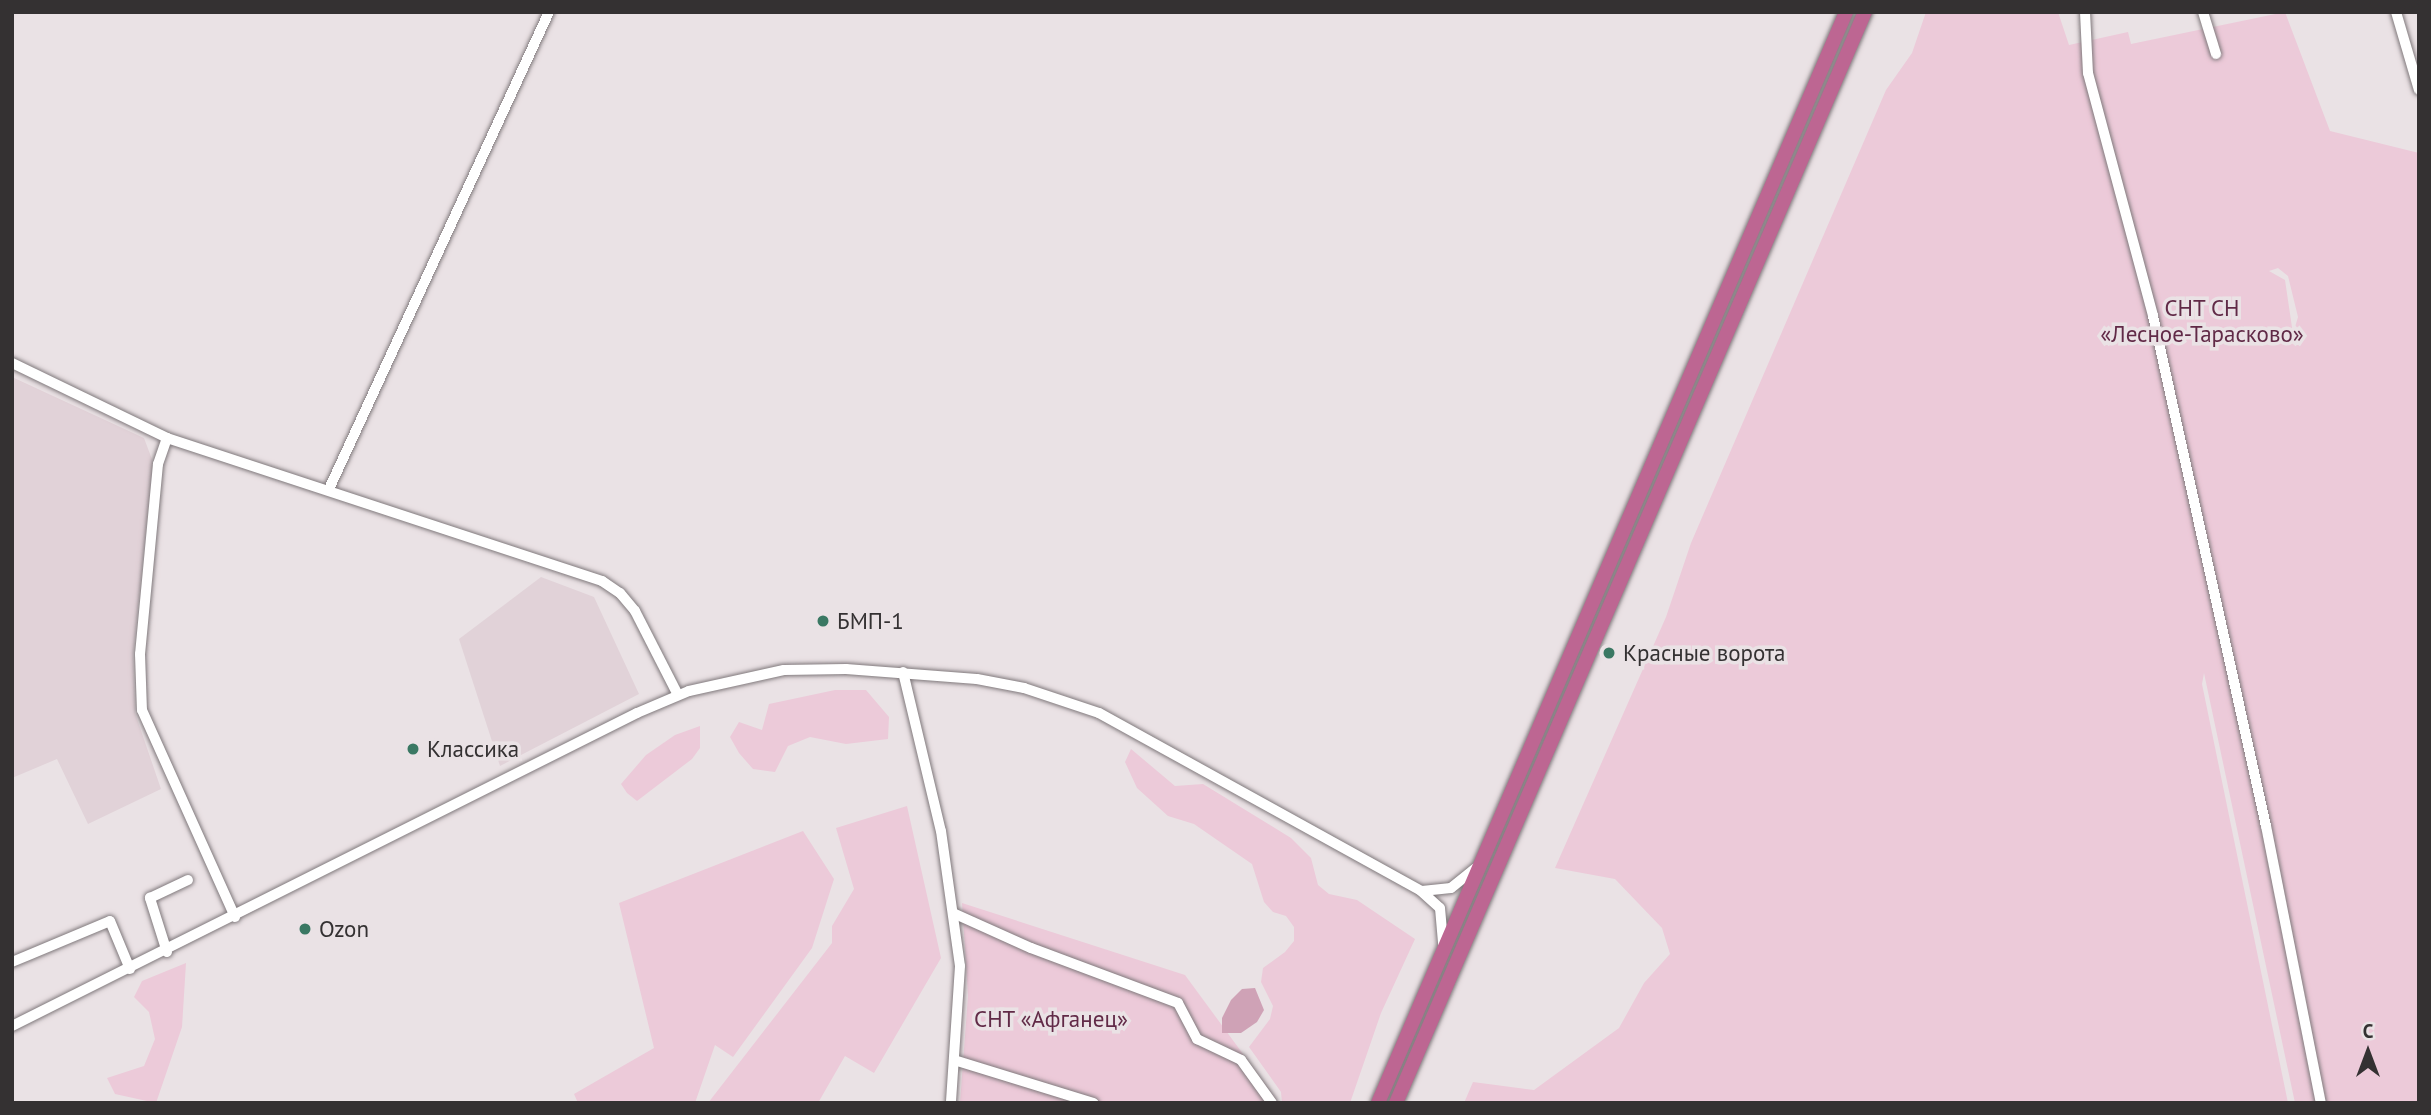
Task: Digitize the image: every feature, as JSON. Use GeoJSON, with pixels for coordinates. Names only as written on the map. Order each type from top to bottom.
{"type":"FeatureCollection","features":[{"type":"Feature","properties":{"kind":"highway"},"geometry":{"type":"LineString","coordinates":[[1378,1103],[1443,946],[1846,12]]}},
{"type":"Feature","properties":{"kind":"highway"},"geometry":{"type":"LineString","coordinates":[[1396,1103],[1865,12]]}},
{"type":"Feature","properties":{"kind":"street"},"geometry":{"type":"LineString","coordinates":[[329,489],[550,12]]}},
{"type":"Feature","properties":{"kind":"street"},"geometry":{"type":"LineString","coordinates":[[2085,12],[2088,73],[2153,316],[2266,826],[2320,1103]]}},
{"type":"Feature","properties":{"kind":"street"},"geometry":{"type":"LineString","coordinates":[[2203,12],[2216,54]]}},
{"type":"Feature","properties":{"kind":"street"},"geometry":{"type":"LineString","coordinates":[[2396,12],[2419,90]]}},
{"type":"Feature","properties":{"kind":"street"},"geometry":{"type":"LineString","coordinates":[[12,363],[167,438],[329,489],[610,586],[635,611],[678,695]]}},
{"type":"Feature","properties":{"kind":"street"},"geometry":{"type":"LineString","coordinates":[[167,438],[158,464],[145,603],[142,710],[235,917]]}},
{"type":"Feature","properties":{"kind":"street"},"geometry":{"type":"LineString","coordinates":[[12,1026],[678,695],[784,670],[903,672],[1006,684],[1098,713],[1421,891],[1440,908],[1443,946]]}},
{"type":"Feature","properties":{"kind":"street"},"geometry":{"type":"LineString","coordinates":[[903,672],[941,831],[960,966],[951,1103]]}},
{"type":"Feature","properties":{"kind":"street"},"geometry":{"type":"LineString","coordinates":[[1421,891],[1451,888],[1479,865]]}},
{"type":"Feature","properties":{"kind":"street"},"geometry":{"type":"LineString","coordinates":[[167,951],[150,898],[188,880]]}},
{"type":"Feature","properties":{"kind":"street"},"geometry":{"type":"LineString","coordinates":[[953,913],[1031,948],[1178,1003],[1197,1039],[1241,1060],[1272,1103]]}},
{"type":"Feature","properties":{"kind":"street"},"geometry":{"type":"LineString","coordinates":[[12,962],[110,920],[130,969]]}},
{"type":"Feature","properties":{"kind":"street"},"geometry":{"type":"LineString","coordinates":[[954,1060],[1094,1103]]}},
{"type":"Feature","properties":{"kind":"shaded area"},"geometry":{"type":"Polygon","coordinates":[[[12,377],[144,438],[153,462],[133,655],[135,713],[161,789],[88,824],[57,759],[12,778],[12,377]]]}},
{"type":"Feature","properties":{"kind":"shaded area"},"geometry":{"type":"Polygon","coordinates":[[[541,577],[594,597],[639,694],[500,766],[459,639],[541,577]]]}},
{"type":"Feature","properties":{"kind":"shaded area"},"geometry":{"type":"Polygon","coordinates":[[[1255,988],[1264,1010],[1257,1022],[1241,1033],[1222,1033],[1222,1018],[1231,1000],[1242,989],[1255,988]]]}},
{"type":"Feature","properties":{"kind":"green space","name":"СНТ СН «Лесное-Тарасково»"},"geometry":{"type":"Polygon","coordinates":[[[1926,12],[2058,12],[2069,45],[2128,32],[2131,44],[2285,12],[2330,131],[2419,153],[2419,1103],[2295,1103],[2204,673],[2202,684],[2288,1103],[1464,1103],[1473,1082],[1534,1090],[1619,1028],[1644,983],[1670,954],[1662,928],[1615,879],[1555,868],[1666,617],[1691,543],[1886,90],[1912,53],[1926,12]],[[2278,268],[2269,271],[2285,280],[2293,334],[2298,317],[2288,276],[2278,268]]]}},
{"type":"Feature","properties":{"kind":"green space"},"geometry":{"type":"Polygon","coordinates":[[[835,690],[866,690],[889,717],[888,739],[846,744],[810,737],[788,746],[775,772],[753,769],[730,737],[739,722],[762,730],[769,704],[835,690]]]}},
{"type":"Feature","properties":{"kind":"green space"},"geometry":{"type":"Polygon","coordinates":[[[700,726],[700,748],[692,759],[637,801],[627,793],[621,784],[646,755],[675,735],[700,726]]]}},
{"type":"Feature","properties":{"kind":"green space"},"geometry":{"type":"Polygon","coordinates":[[[1131,749],[1175,786],[1203,784],[1291,838],[1311,858],[1318,885],[1329,894],[1357,900],[1415,939],[1381,1013],[1350,1103],[1282,1103],[1281,1092],[1249,1047],[1270,1019],[1273,1006],[1261,982],[1263,968],[1285,952],[1294,941],[1294,927],[1286,916],[1273,912],[1264,902],[1252,864],[1194,824],[1168,816],[1137,788],[1125,762],[1131,749]]]}},
{"type":"Feature","properties":{"kind":"green space"},"geometry":{"type":"Polygon","coordinates":[[[907,806],[941,958],[874,1073],[845,1056],[818,1103],[708,1103],[832,943],[832,926],[854,889],[836,828],[907,806]]]}},
{"type":"Feature","properties":{"kind":"green space"},"geometry":{"type":"Polygon","coordinates":[[[803,831],[834,879],[812,948],[733,1057],[715,1045],[695,1103],[578,1103],[574,1094],[654,1048],[619,903],[803,831]]]}},
{"type":"Feature","properties":{"kind":"green space","name":"СНТ «Афганец»"},"geometry":{"type":"Polygon","coordinates":[[[962,903],[1185,975],[1279,1103],[960,1103],[968,996],[962,903]]]}},
{"type":"Feature","properties":{"kind":"green space"},"geometry":{"type":"Polygon","coordinates":[[[186,963],[182,1027],[156,1103],[115,1094],[107,1078],[144,1066],[155,1039],[149,1012],[134,997],[142,981],[186,963]]]}},
{"type":"Feature","properties":{"kind":"place","name":"БМП-1"},"geometry":{"type":"Point","coordinates":[823,621]}},
{"type":"Feature","properties":{"kind":"place","name":"Красные ворота"},"geometry":{"type":"Point","coordinates":[1609,653]}},
{"type":"Feature","properties":{"kind":"place","name":"Классика"},"geometry":{"type":"Point","coordinates":[413,749]}},
{"type":"Feature","properties":{"kind":"place","name":"Ozon"},"geometry":{"type":"Point","coordinates":[305,929]}}]}
